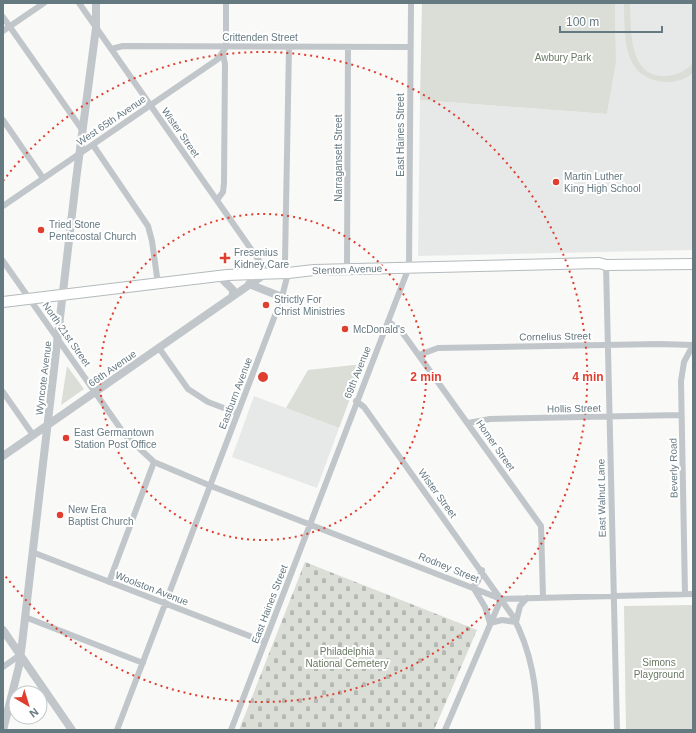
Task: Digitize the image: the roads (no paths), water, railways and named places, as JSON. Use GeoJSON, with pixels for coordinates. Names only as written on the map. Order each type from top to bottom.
{"type":"FeatureCollection","features":[{"type":"Feature","properties":{"kind":"main road","name":"Stenton Avenue"},"geometry":{"type":"LineString","coordinates":[[3,302],[219,276],[267,272],[288,273],[314,270],[409,266],[598,263],[606,265],[693,264]]}},
{"type":"Feature","properties":{"kind":"street"},"geometry":{"type":"LineString","coordinates":[[3,31],[44,3]]}},
{"type":"Feature","properties":{"kind":"street","name":"Wister Street"},"geometry":{"type":"LineString","coordinates":[[79,3],[267,272]]}},
{"type":"Feature","properties":{"kind":"street","name":"Wyncote Avenue"},"geometry":{"type":"LineString","coordinates":[[3,730],[20,655],[25,616],[96,28],[96,3]]}},
{"type":"Feature","properties":{"kind":"street"},"geometry":{"type":"LineString","coordinates":[[226,3],[226,47]]}},
{"type":"Feature","properties":{"kind":"street","name":"East Haines Street"},"geometry":{"type":"LineString","coordinates":[[409,266],[409,47],[411,3]]}},
{"type":"Feature","properties":{"kind":"street"},"geometry":{"type":"LineString","coordinates":[[3,18],[83,131]]}},
{"type":"Feature","properties":{"kind":"street","name":"Crittenden Street"},"geometry":{"type":"LineString","coordinates":[[111,49],[123,46],[409,47]]}},
{"type":"Feature","properties":{"kind":"street","name":"West 65th Avenue"},"geometry":{"type":"LineString","coordinates":[[3,206],[81,151],[93,145],[216,60],[226,47]]}},
{"type":"Feature","properties":{"kind":"street","name":"Eastburn Avenue"},"geometry":{"type":"LineString","coordinates":[[117,730],[282,297],[288,273],[285,261],[289,47]]}},
{"type":"Feature","properties":{"kind":"street","name":"Narragansett Street"},"geometry":{"type":"LineString","coordinates":[[347,269],[348,47]]}},
{"type":"Feature","properties":{"kind":"street"},"geometry":{"type":"LineString","coordinates":[[218,200],[224,183],[225,64],[222,54]]}},
{"type":"Feature","properties":{"kind":"street"},"geometry":{"type":"LineString","coordinates":[[3,120],[43,178]]}},
{"type":"Feature","properties":{"kind":"street"},"geometry":{"type":"LineString","coordinates":[[93,145],[148,226],[152,241],[158,284]]}},
{"type":"Feature","properties":{"kind":"street","name":"North 21st Street"},"geometry":{"type":"LineString","coordinates":[[3,261],[96,391],[125,435],[137,448],[154,462],[211,486]]}},
{"type":"Feature","properties":{"kind":"street","name":"East Walnut Lane"},"geometry":{"type":"LineString","coordinates":[[606,265],[617,730]]}},
{"type":"Feature","properties":{"kind":"street","name":"69th Avenue"},"geometry":{"type":"LineString","coordinates":[[325,484],[409,266]]}},
{"type":"Feature","properties":{"kind":"street","name":"66th Avenue"},"geometry":{"type":"LineString","coordinates":[[3,456],[267,272]]}},
{"type":"Feature","properties":{"kind":"street"},"geometry":{"type":"LineString","coordinates":[[219,276],[233,290],[233,296]]}},
{"type":"Feature","properties":{"kind":"street"},"geometry":{"type":"LineString","coordinates":[[250,284],[282,297]]}},
{"type":"Feature","properties":{"kind":"street","name":"Homer Street"},"geometry":{"type":"LineString","coordinates":[[388,321],[402,332],[541,526],[543,597]]}},
{"type":"Feature","properties":{"kind":"street","name":"Cornelius Street"},"geometry":{"type":"LineString","coordinates":[[419,355],[438,348],[693,345]]}},
{"type":"Feature","properties":{"kind":"street","name":"Beverly Road"},"geometry":{"type":"LineString","coordinates":[[685,594],[681,372],[687,354],[693,345]]}},
{"type":"Feature","properties":{"kind":"street"},"geometry":{"type":"LineString","coordinates":[[159,348],[188,389],[208,402],[237,413]]}},
{"type":"Feature","properties":{"kind":"street"},"geometry":{"type":"LineString","coordinates":[[3,392],[33,435]]}},
{"type":"Feature","properties":{"kind":"street","name":"Wister Street"},"geometry":{"type":"LineString","coordinates":[[356,401],[364,407],[482,570],[516,622],[527,648],[534,678],[538,730]]}},
{"type":"Feature","properties":{"kind":"street","name":"Hollis Street"},"geometry":{"type":"LineString","coordinates":[[468,423],[490,419],[682,415]]}},
{"type":"Feature","properties":{"kind":"street"},"geometry":{"type":"LineString","coordinates":[[109,582],[154,462]]}},
{"type":"Feature","properties":{"kind":"street","name":"East Haines Street"},"geometry":{"type":"LineString","coordinates":[[231,730],[325,484]]}},
{"type":"Feature","properties":{"kind":"street","name":"Rodney Street"},"geometry":{"type":"LineString","coordinates":[[211,486],[310,523],[501,599],[693,594]]}},
{"type":"Feature","properties":{"kind":"street","name":"Woolston Avenue"},"geometry":{"type":"LineString","coordinates":[[32,552],[265,642]]}},
{"type":"Feature","properties":{"kind":"street"},"geometry":{"type":"LineString","coordinates":[[482,570],[478,581],[473,587],[486,607],[490,623]]}},
{"type":"Feature","properties":{"kind":"street"},"geometry":{"type":"LineString","coordinates":[[490,623],[505,620],[516,622],[520,606],[527,598]]}},
{"type":"Feature","properties":{"kind":"street"},"geometry":{"type":"LineString","coordinates":[[445,730],[501,599]]}},
{"type":"Feature","properties":{"kind":"street"},"geometry":{"type":"LineString","coordinates":[[25,616],[143,663]]}},
{"type":"Feature","properties":{"kind":"street"},"geometry":{"type":"LineString","coordinates":[[3,630],[72,730]]}},
{"type":"Feature","properties":{"kind":"street"},"geometry":{"type":"LineString","coordinates":[[3,666],[20,655]]}},
{"type":"Feature","properties":{"kind":"place","name":"Martin Luther King High School"},"geometry":{"type":"Point","coordinates":[556,182]}},
{"type":"Feature","properties":{"kind":"place","name":"Tried Stone Pentecostal Church"},"geometry":{"type":"Point","coordinates":[41,230]}},
{"type":"Feature","properties":{"kind":"place","name":"Fresenius Kidney Care"},"geometry":{"type":"Point","coordinates":[225,258]}},
{"type":"Feature","properties":{"kind":"place","name":"Strictly For Christ Ministries"},"geometry":{"type":"Point","coordinates":[266,305]}},
{"type":"Feature","properties":{"kind":"place","name":"McDonald's"},"geometry":{"type":"Point","coordinates":[345,329]}},
{"type":"Feature","properties":{"kind":"place","name":"East Germantown Station Post Office"},"geometry":{"type":"Point","coordinates":[66,438]}},
{"type":"Feature","properties":{"kind":"place","name":"New Era Baptist Church"},"geometry":{"type":"Point","coordinates":[60,515]}},
{"type":"Feature","properties":{"kind":"park label","name":"Awbury Park"},"geometry":{"type":"Point","coordinates":[563,57]}},
{"type":"Feature","properties":{"kind":"park label","name":"Philadelphia National Cemetery"},"geometry":{"type":"Point","coordinates":[347,656]}},
{"type":"Feature","properties":{"kind":"park label","name":"Simons Playground"},"geometry":{"type":"Point","coordinates":[659,668]}}]}
